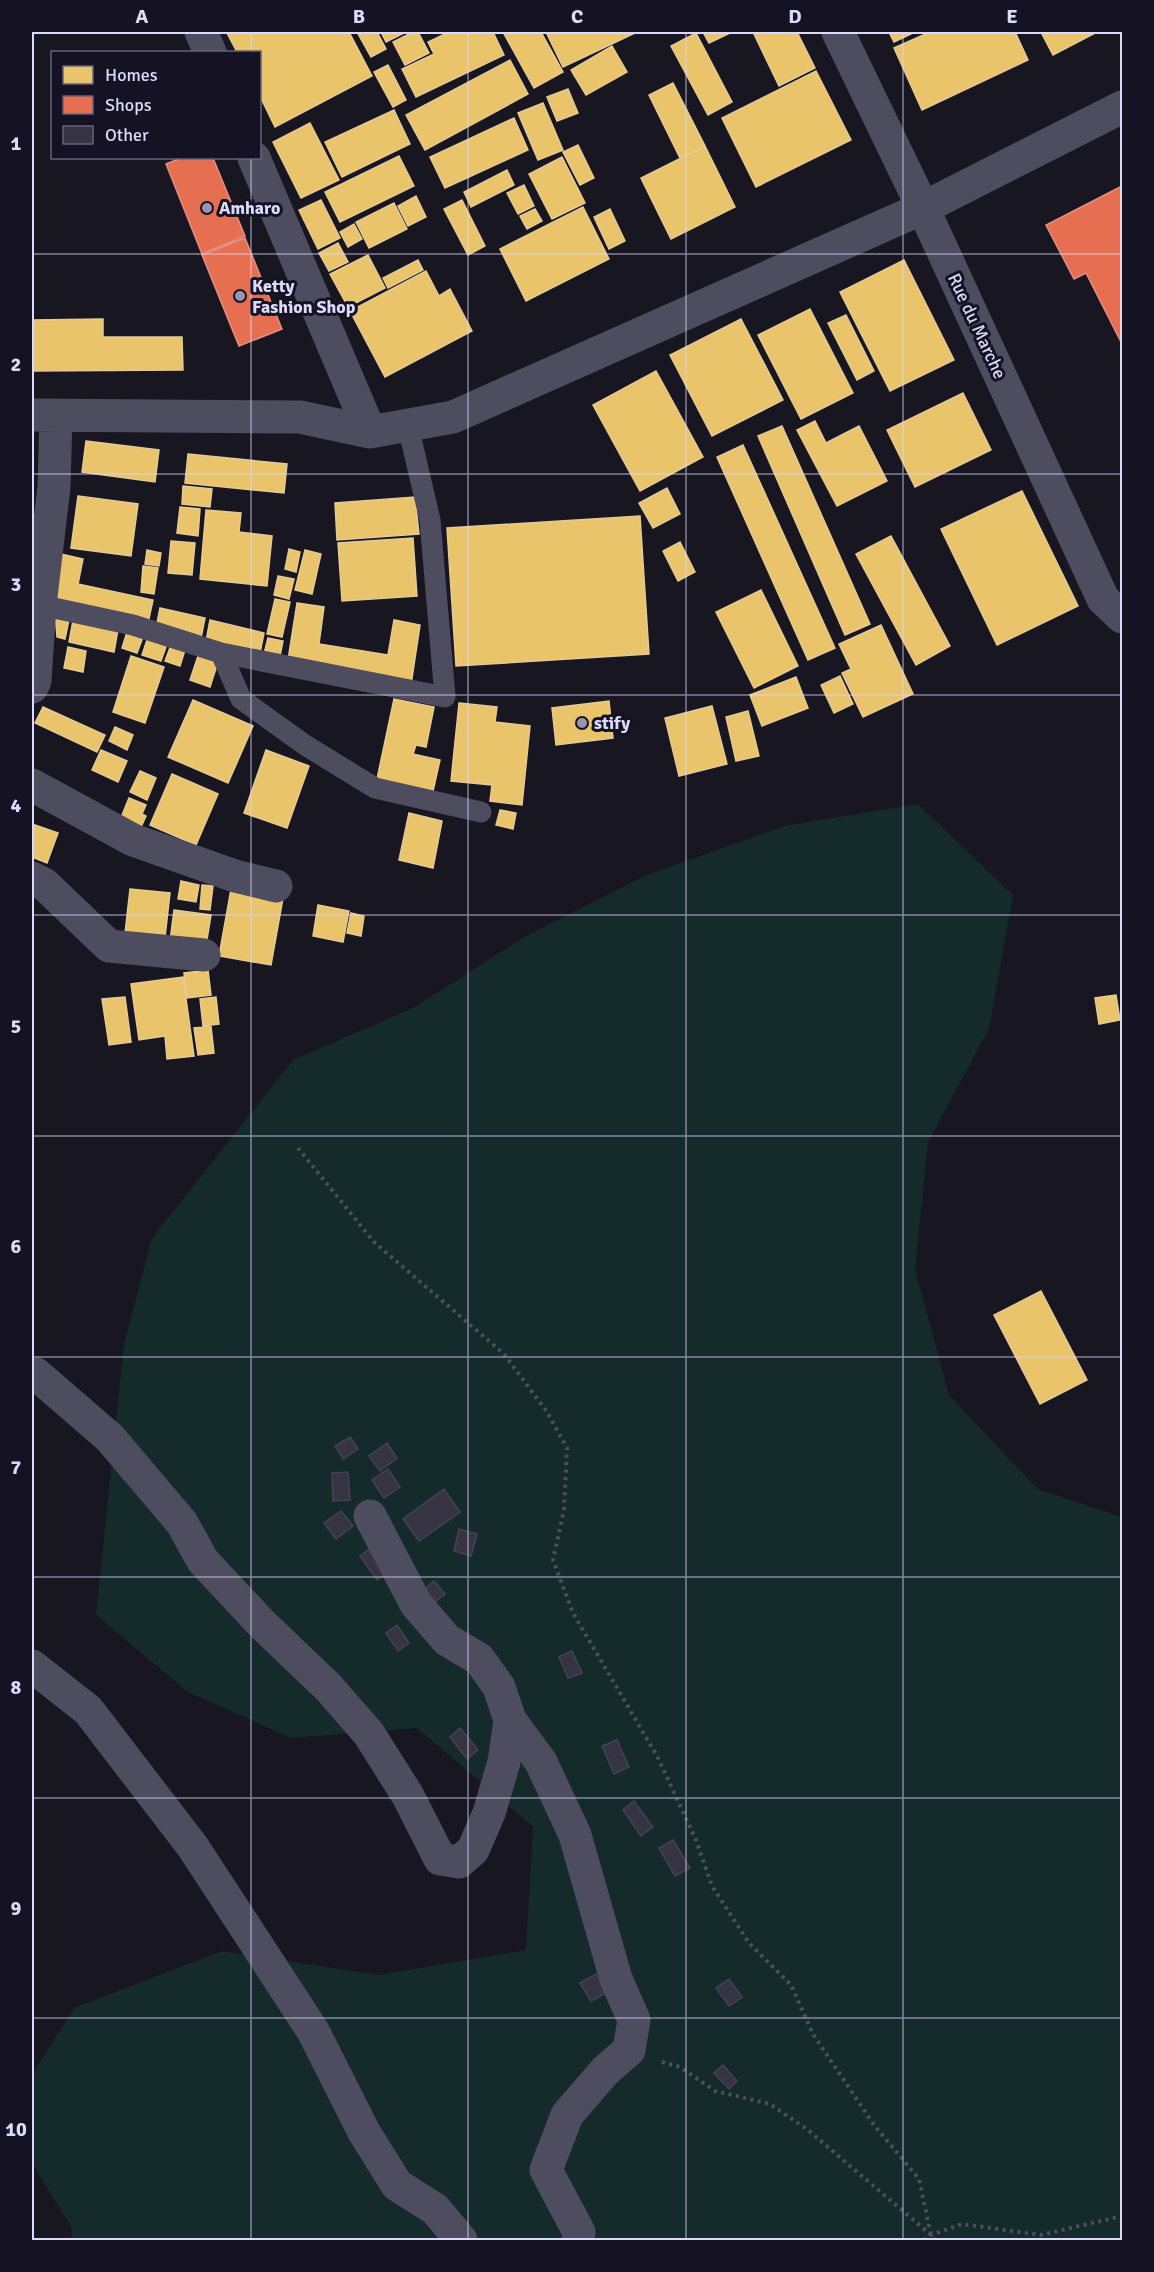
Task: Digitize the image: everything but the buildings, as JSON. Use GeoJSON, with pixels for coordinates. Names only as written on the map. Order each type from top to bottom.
{"type":"FeatureCollection","features":[{"type":"Feature","properties":{"kind":"street"},"geometry":{"type":"LineString","coordinates":[[201,32],[210,51]]}},
{"type":"Feature","properties":{"kind":"street","name":"Rue du Marche"},"geometry":{"type":"LineString","coordinates":[[838,32],[923,208],[1103,598],[1122,616]]}},
{"type":"Feature","properties":{"kind":"street"},"geometry":{"type":"LineString","coordinates":[[32,687],[35,681],[36,607],[54,487],[44,415],[300,417],[370,432],[453,417],[923,208],[1122,107]]}},
{"type":"Feature","properties":{"kind":"street"},"geometry":{"type":"LineString","coordinates":[[254,159],[370,432]]}},
{"type":"Feature","properties":{"kind":"street"},"geometry":{"type":"LineString","coordinates":[[32,785],[133,840],[235,876],[276,886]]}},
{"type":"Feature","properties":{"kind":"street"},"geometry":{"type":"LineString","coordinates":[[32,878],[44,884],[108,946],[204,955]]}},
{"type":"Feature","properties":{"kind":"street"},"geometry":{"type":"LineString","coordinates":[[36,1374],[110,1438],[182,1523],[203,1561],[262,1624],[329,1688],[369,1734],[408,1796],[440,1859],[459,1862],[472,1850],[489,1813],[501,1772],[510,1720]]}},
{"type":"Feature","properties":{"kind":"street"},"geometry":{"type":"LineString","coordinates":[[370,1516],[416,1604],[447,1640],[478,1659],[499,1687],[510,1720],[541,1762],[575,1835],[616,1979],[634,2020],[628,2049],[605,2071],[567,2115],[546,2170],[579,2232],[578,2241]]}},
{"type":"Feature","properties":{"kind":"street"},"geometry":{"type":"LineString","coordinates":[[32,1666],[88,1710],[194,1847],[313,2031],[364,2132],[397,2185],[435,2209],[461,2241]]}},
{"type":"Feature","properties":{"kind":"lane"},"geometry":{"type":"LineString","coordinates":[[36,607],[133,626],[221,653],[445,697],[430,520],[408,426]]}},
{"type":"Feature","properties":{"kind":"lane"},"geometry":{"type":"LineString","coordinates":[[221,653],[241,699],[305,744],[375,788],[481,812]]}},
{"type":"Feature","properties":{"kind":"path"},"geometry":{"type":"LineString","coordinates":[[298,1148],[374,1242],[504,1354],[547,1412],[567,1448],[564,1510],[553,1560],[573,1613],[657,1756],[696,1840],[712,1886],[749,1943],[791,1985],[813,2034],[874,2125],[919,2179],[931,2235]]}},
{"type":"Feature","properties":{"kind":"path"},"geometry":{"type":"LineString","coordinates":[[628,2049],[653,2060],[680,2067],[715,2091],[770,2104],[808,2130],[931,2235],[935,2241]]}},
{"type":"Feature","properties":{"kind":"path"},"geometry":{"type":"LineString","coordinates":[[924,2241],[931,2235],[962,2224],[1041,2235],[1122,2217]]}},
{"type":"Feature","properties":{"kind":"green space"},"geometry":{"type":"Polygon","coordinates":[[[918,804],[1013,895],[989,1029],[928,1142],[915,1269],[949,1395],[1038,1489],[1122,1517],[1122,2240],[71,2240],[72,2228],[32,2164],[32,2075],[74,2008],[222,1951],[379,1975],[526,1950],[533,1827],[417,1728],[291,1738],[188,1692],[96,1615],[124,1344],[152,1238],[293,1060],[413,1008],[526,936],[647,875],[784,826],[918,804]]]}},
{"type":"Feature","properties":{"kind":"place","name":"Amharo"},"geometry":{"type":"Point","coordinates":[207,208]}},
{"type":"Feature","properties":{"kind":"place","name":"Ketty Fashion Shop"},"geometry":{"type":"Point","coordinates":[240,296]}},
{"type":"Feature","properties":{"kind":"place","name":"stify"},"geometry":{"type":"Point","coordinates":[582,723]}}]}
